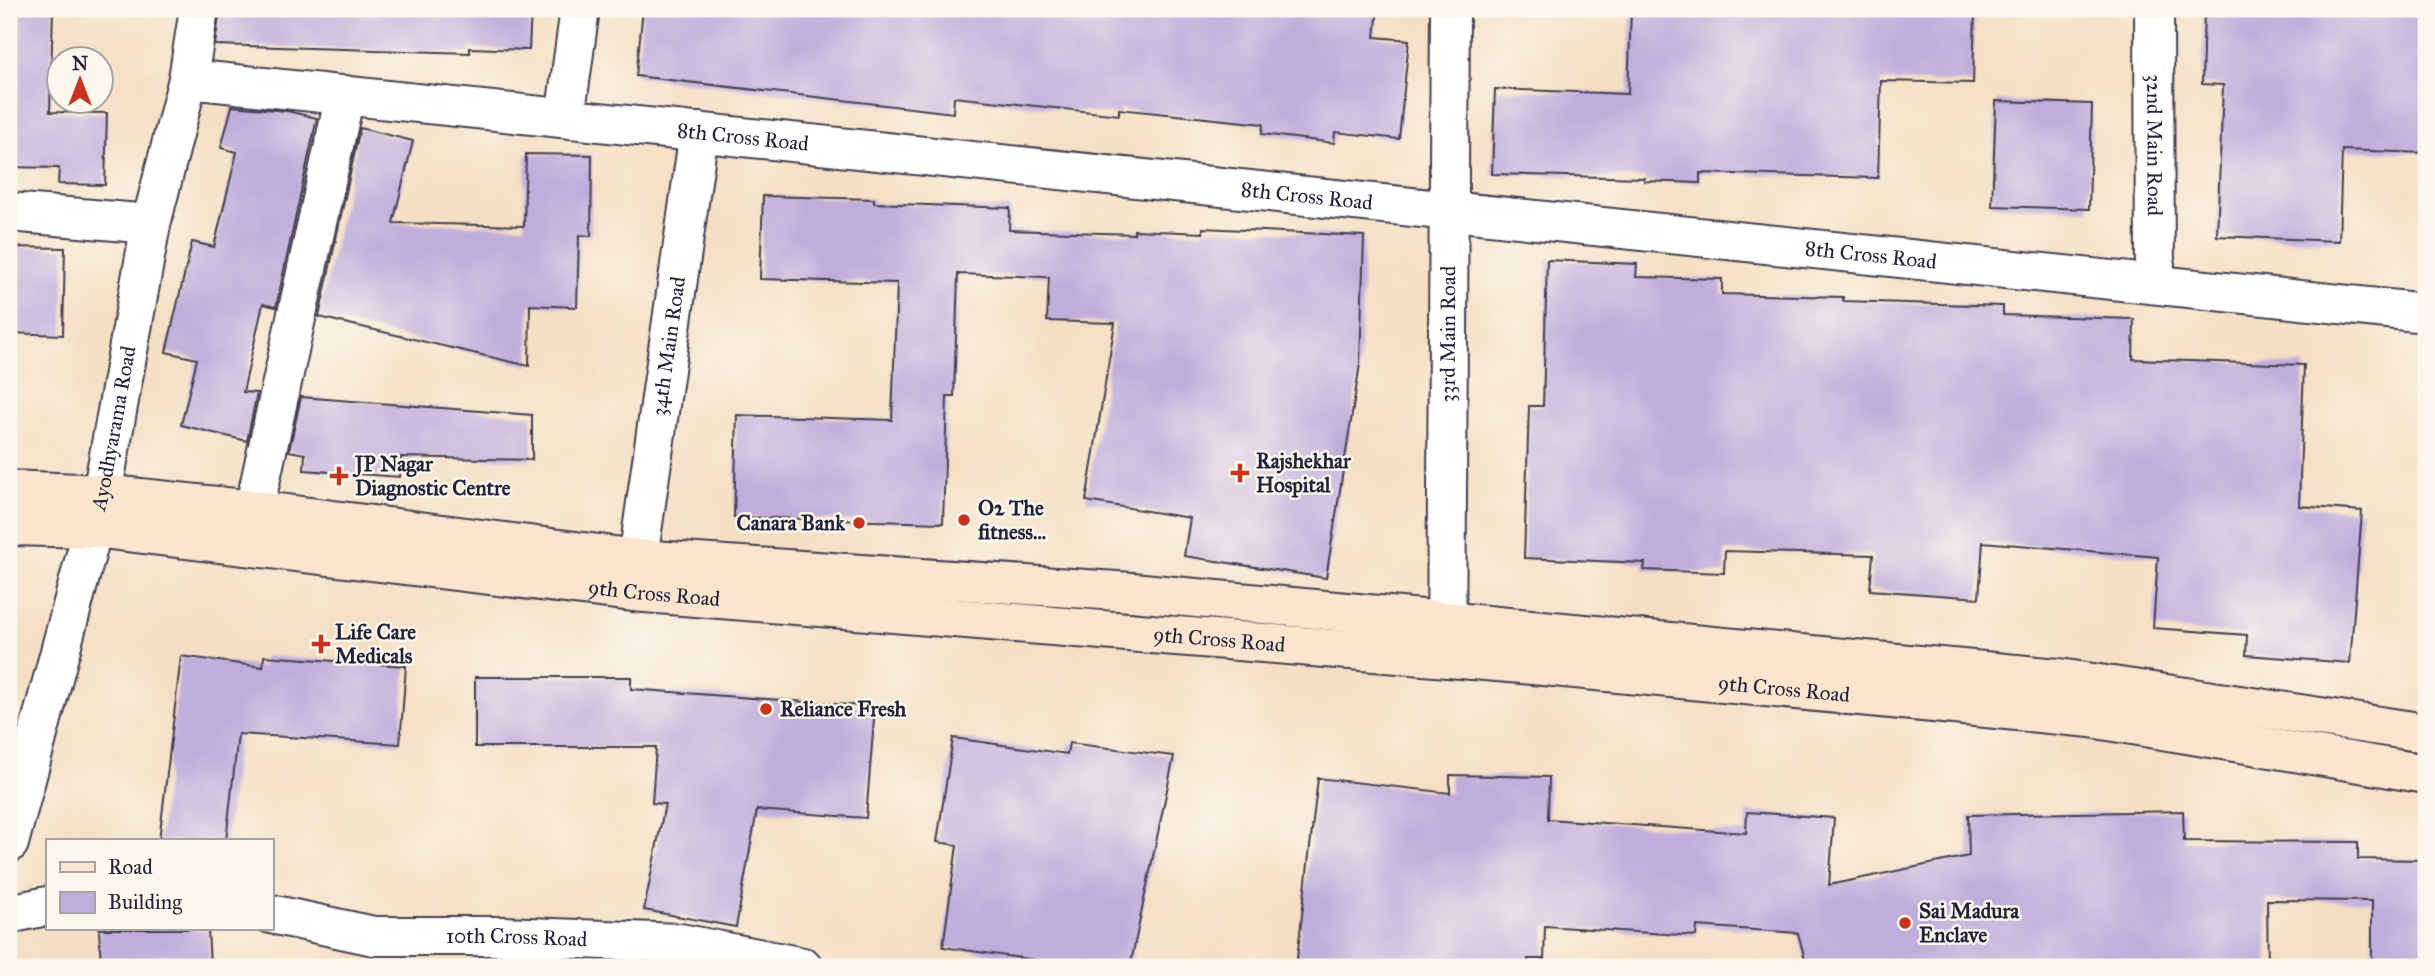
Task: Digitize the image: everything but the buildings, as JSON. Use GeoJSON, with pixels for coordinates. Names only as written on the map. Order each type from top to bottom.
{"type":"FeatureCollection","features":[{"type":"Feature","properties":{"kind":"main road","name":"9th Cross Road"},"geometry":{"type":"LineString","coordinates":[[9,490],[98,511],[633,592],[1446,658],[2091,718],[2426,774]]}},
{"type":"Feature","properties":{"kind":"main road","name":"9th Cross Road"},"geometry":{"type":"LineString","coordinates":[[9,526],[98,511],[254,510],[638,559],[1118,591],[2059,678],[2426,733]]}},
{"type":"Feature","properties":{"kind":"street","name":"Ayodhyarama Road"},"geometry":{"type":"LineString","coordinates":[[9,843],[17,779],[98,511],[151,224],[188,79],[199,9]]}},
{"type":"Feature","properties":{"kind":"street"},"geometry":{"type":"LineString","coordinates":[[565,118],[580,9]]}},
{"type":"Feature","properties":{"kind":"street","name":"33rd Main Road"},"geometry":{"type":"LineString","coordinates":[[1446,658],[1450,9]]}},
{"type":"Feature","properties":{"kind":"street","name":"32nd Main Road"},"geometry":{"type":"LineString","coordinates":[[2154,9],[2155,284]]}},
{"type":"Feature","properties":{"kind":"street","name":"8th Cross Road"},"geometry":{"type":"LineString","coordinates":[[188,79],[2426,313]]}},
{"type":"Feature","properties":{"kind":"street"},"geometry":{"type":"LineString","coordinates":[[254,510],[345,95]]}},
{"type":"Feature","properties":{"kind":"street","name":"34th Main Road"},"geometry":{"type":"LineString","coordinates":[[638,559],[699,132]]}},
{"type":"Feature","properties":{"kind":"street"},"geometry":{"type":"LineString","coordinates":[[9,212],[151,224]]}},
{"type":"Feature","properties":{"kind":"street"},"geometry":{"type":"LineString","coordinates":[[9,914],[46,906]]}},
{"type":"Feature","properties":{"kind":"street","name":"10th Cross Road"},"geometry":{"type":"LineString","coordinates":[[273,914],[374,936],[503,936],[803,967]]}},
{"type":"Feature","properties":{"kind":"place","name":"Rajshekhar Hospital"},"geometry":{"type":"Point","coordinates":[1240,473]}},
{"type":"Feature","properties":{"kind":"place","name":"JP Nagar Diagnostic Centre"},"geometry":{"type":"Point","coordinates":[339,476]}},
{"type":"Feature","properties":{"kind":"place","name":"O2 The fitness..."},"geometry":{"type":"Point","coordinates":[964,520]}},
{"type":"Feature","properties":{"kind":"place","name":"Canara Bank"},"geometry":{"type":"Point","coordinates":[859,523]}},
{"type":"Feature","properties":{"kind":"place","name":"Life Care Medicals"},"geometry":{"type":"Point","coordinates":[321,644]}},
{"type":"Feature","properties":{"kind":"place","name":"Reliance Fresh"},"geometry":{"type":"Point","coordinates":[766,709]}},
{"type":"Feature","properties":{"kind":"place","name":"Sai Madura Enclave"},"geometry":{"type":"Point","coordinates":[1905,923]}}]}
